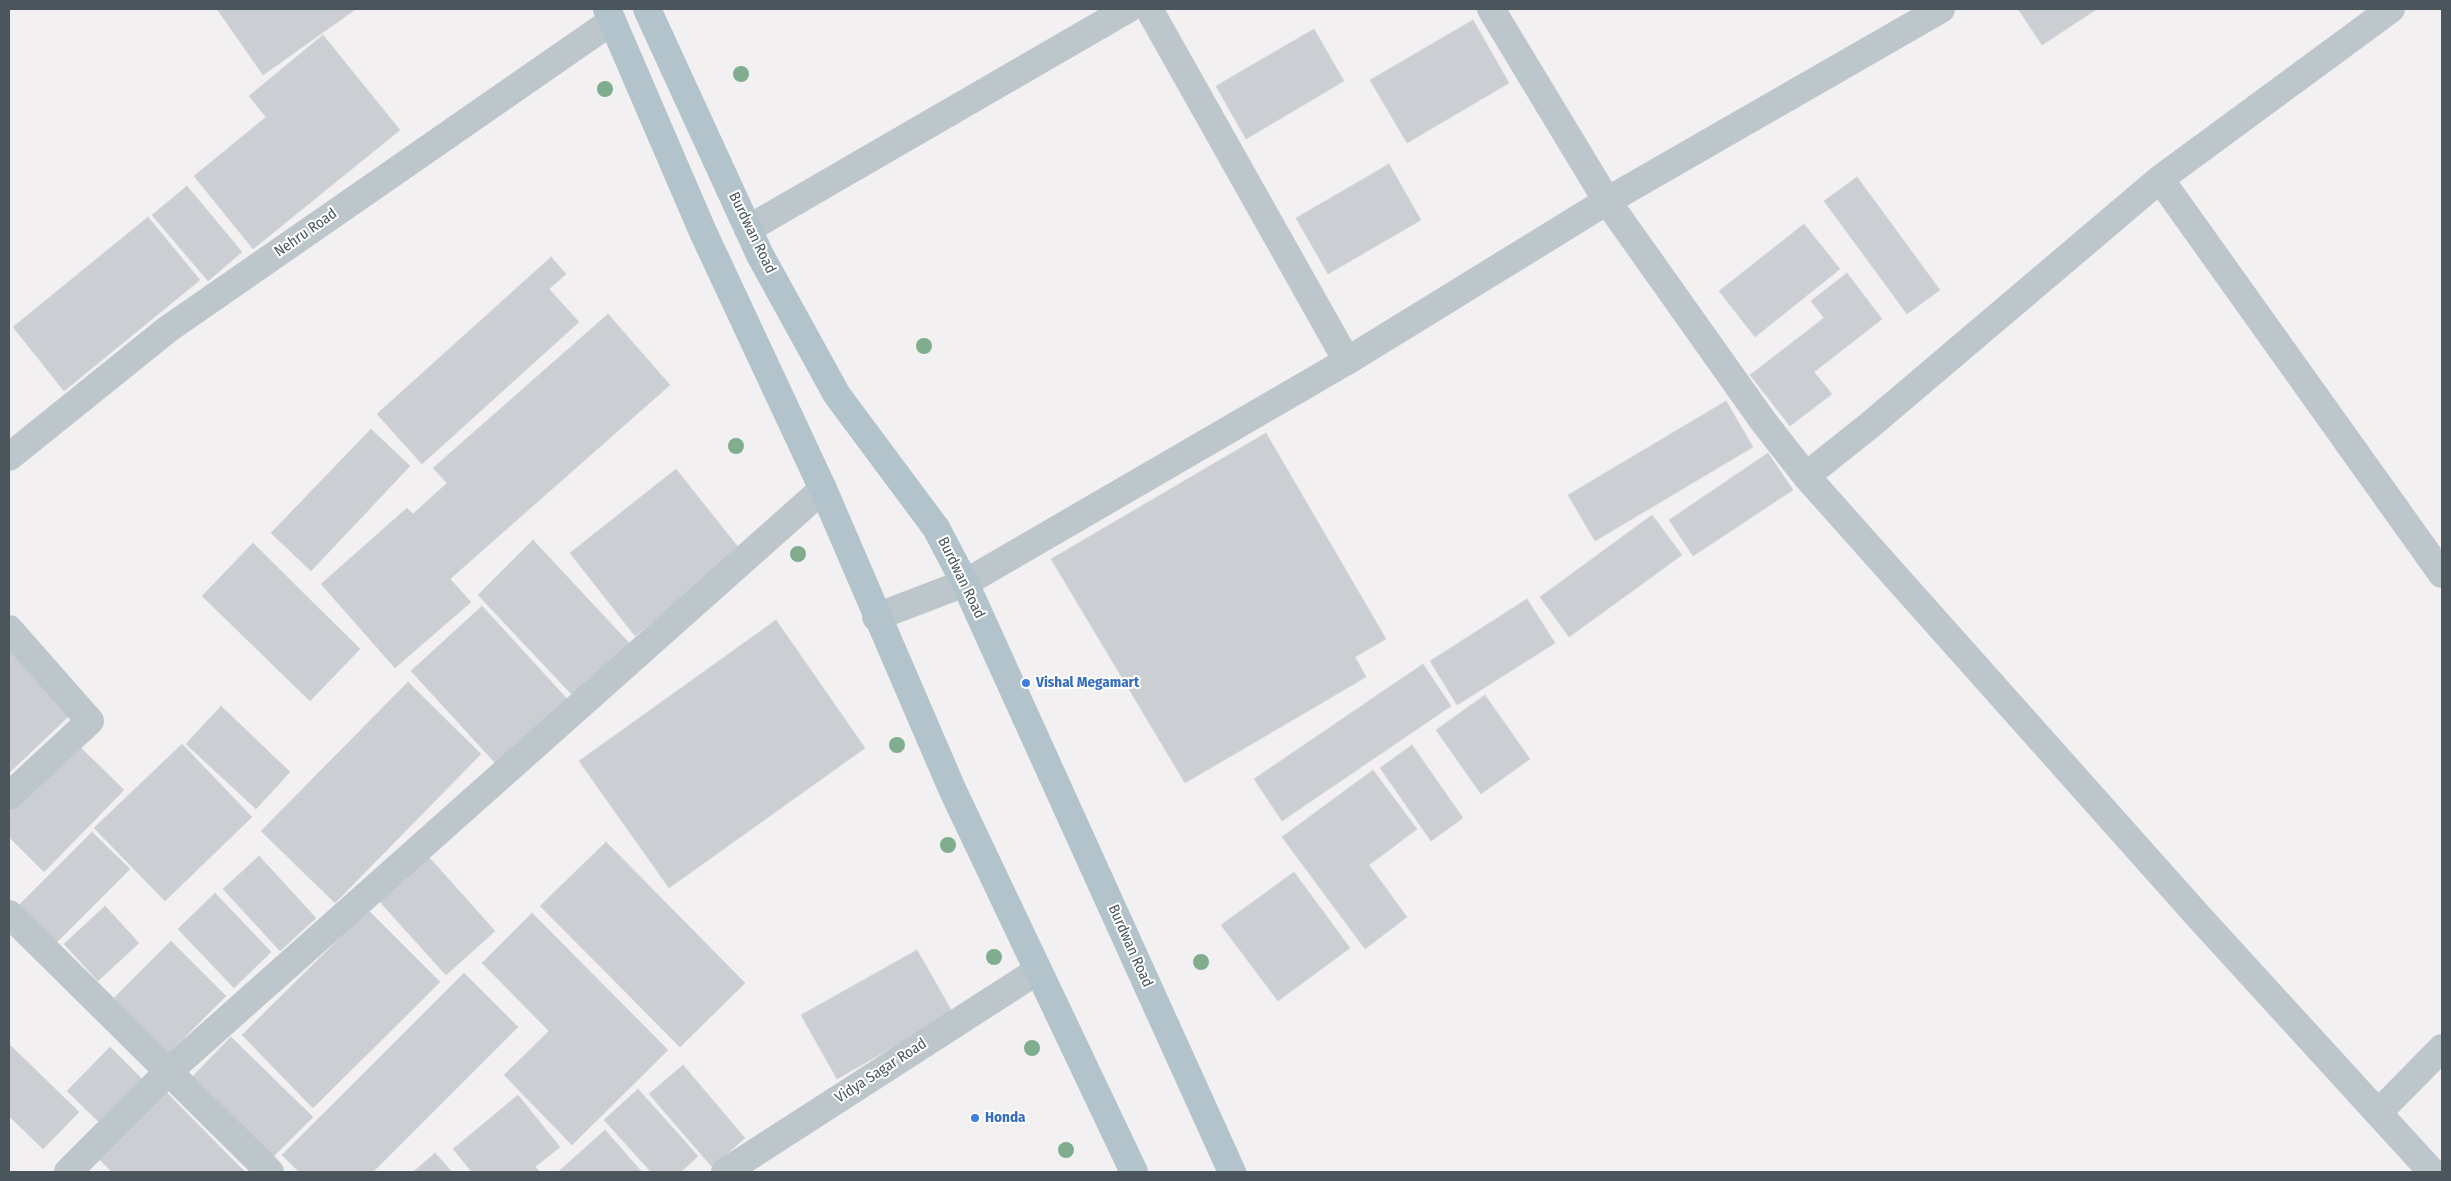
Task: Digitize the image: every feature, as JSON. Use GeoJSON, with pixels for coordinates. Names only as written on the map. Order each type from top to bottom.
{"type":"FeatureCollection","features":[{"type":"Feature","properties":{"kind":"main road","name":"Burdwan Road"},"geometry":{"type":"LineString","coordinates":[[647,9],[748,229],[837,395],[936,528],[965,583],[1232,1172]]}},
{"type":"Feature","properties":{"kind":"main road"},"geometry":{"type":"LineString","coordinates":[[617,13],[703,232],[823,489],[876,617],[953,791],[1134,1172]]}},
{"type":"Feature","properties":{"kind":"street"},"geometry":{"type":"LineString","coordinates":[[748,229],[1128,9]]}},
{"type":"Feature","properties":{"kind":"street"},"geometry":{"type":"LineString","coordinates":[[1148,9],[1347,361]]}},
{"type":"Feature","properties":{"kind":"street"},"geometry":{"type":"LineString","coordinates":[[1491,9],[1607,201],[1763,421],[1806,476],[2193,909],[2432,1172]]}},
{"type":"Feature","properties":{"kind":"street"},"geometry":{"type":"LineString","coordinates":[[1806,476],[1877,419],[2160,179],[2390,9]]}},
{"type":"Feature","properties":{"kind":"street"},"geometry":{"type":"LineString","coordinates":[[876,617],[965,583],[1347,361],[1607,201],[1933,11]]}},
{"type":"Feature","properties":{"kind":"street","name":"Nehru Road"},"geometry":{"type":"LineString","coordinates":[[9,457],[168,329],[617,13]]}},
{"type":"Feature","properties":{"kind":"street"},"geometry":{"type":"LineString","coordinates":[[2160,179],[2442,574]]}},
{"type":"Feature","properties":{"kind":"street"},"geometry":{"type":"LineString","coordinates":[[68,1172],[168,1072],[823,489]]}},
{"type":"Feature","properties":{"kind":"street"},"geometry":{"type":"LineString","coordinates":[[9,629],[90,721],[9,796]]}},
{"type":"Feature","properties":{"kind":"street"},"geometry":{"type":"LineString","coordinates":[[9,914],[270,1172]]}},
{"type":"Feature","properties":{"kind":"street","name":"Vidya Sagar Road"},"geometry":{"type":"LineString","coordinates":[[725,1172],[1037,971]]}},
{"type":"Feature","properties":{"kind":"street"},"geometry":{"type":"LineString","coordinates":[[2378,1113],[2442,1048]]}},
{"type":"Feature","properties":{"kind":"building"},"geometry":{"type":"Polygon","coordinates":[[[217,9],[356,9],[263,75],[217,9]]]}},
{"type":"Feature","properties":{"kind":"building"},"geometry":{"type":"Polygon","coordinates":[[[2018,9],[2097,9],[2042,45],[2018,9]]]}},
{"type":"Feature","properties":{"kind":"building"},"geometry":{"type":"Polygon","coordinates":[[[1473,20],[1509,83],[1407,143],[1370,80],[1473,20]]]}},
{"type":"Feature","properties":{"kind":"building"},"geometry":{"type":"Polygon","coordinates":[[[1314,29],[1344,81],[1246,139],[1216,86],[1314,29]]]}},
{"type":"Feature","properties":{"kind":"building"},"geometry":{"type":"Polygon","coordinates":[[[323,35],[400,130],[253,249],[194,176],[266,117],[249,96],[323,35]]]}},
{"type":"Feature","properties":{"kind":"building"},"geometry":{"type":"Polygon","coordinates":[[[1389,164],[1421,220],[1328,274],[1296,218],[1389,164]]]}},
{"type":"Feature","properties":{"kind":"building"},"geometry":{"type":"Polygon","coordinates":[[[1857,177],[1940,290],[1907,314],[1824,201],[1857,177]]]}},
{"type":"Feature","properties":{"kind":"building"},"geometry":{"type":"Polygon","coordinates":[[[187,186],[242,252],[208,281],[152,215],[187,186]]]}},
{"type":"Feature","properties":{"kind":"building"},"geometry":{"type":"Polygon","coordinates":[[[148,217],[200,280],[64,391],[13,327],[148,217]]]}},
{"type":"Feature","properties":{"kind":"building"},"geometry":{"type":"Polygon","coordinates":[[[1804,224],[1840,269],[1755,337],[1719,291],[1804,224]]]}},
{"type":"Feature","properties":{"kind":"building"},"geometry":{"type":"Polygon","coordinates":[[[551,257],[566,274],[549,289],[579,322],[422,464],[377,414],[551,257]]]}},
{"type":"Feature","properties":{"kind":"building"},"geometry":{"type":"Polygon","coordinates":[[[1847,273],[1882,319],[1814,372],[1832,394],[1790,426],[1750,375],[1824,318],[1811,301],[1847,273]]]}},
{"type":"Feature","properties":{"kind":"building"},"geometry":{"type":"Polygon","coordinates":[[[608,314],[670,385],[450,579],[471,602],[395,668],[321,584],[407,508],[413,514],[447,483],[433,468],[608,314]]]}},
{"type":"Feature","properties":{"kind":"building"},"geometry":{"type":"Polygon","coordinates":[[[1726,401],[1753,447],[1595,541],[1568,495],[1726,401]]]}},
{"type":"Feature","properties":{"kind":"building"},"geometry":{"type":"Polygon","coordinates":[[[371,429],[410,466],[311,571],[271,533],[371,429]]]}},
{"type":"Feature","properties":{"kind":"building"},"geometry":{"type":"Polygon","coordinates":[[[1266,433],[1386,639],[1355,657],[1366,677],[1185,783],[1051,559],[1266,433]]]}},
{"type":"Feature","properties":{"kind":"building"},"geometry":{"type":"Polygon","coordinates":[[[1768,453],[1793,490],[1693,556],[1669,520],[1768,453]]]}},
{"type":"Feature","properties":{"kind":"building"},"geometry":{"type":"Polygon","coordinates":[[[676,469],[742,552],[635,636],[570,553],[676,469]]]}},
{"type":"Feature","properties":{"kind":"building"},"geometry":{"type":"Polygon","coordinates":[[[1652,515],[1682,555],[1569,637],[1540,597],[1652,515]]]}},
{"type":"Feature","properties":{"kind":"building"},"geometry":{"type":"Polygon","coordinates":[[[533,540],[631,645],[575,698],[478,595],[533,540]]]}},
{"type":"Feature","properties":{"kind":"building"},"geometry":{"type":"Polygon","coordinates":[[[253,543],[360,649],[310,701],[202,596],[253,543]]]}},
{"type":"Feature","properties":{"kind":"building"},"geometry":{"type":"Polygon","coordinates":[[[1527,599],[1555,643],[1457,705],[1430,661],[1527,599]]]}},
{"type":"Feature","properties":{"kind":"building"},"geometry":{"type":"Polygon","coordinates":[[[482,606],[568,700],[497,765],[411,671],[482,606]]]}},
{"type":"Feature","properties":{"kind":"building"},"geometry":{"type":"Polygon","coordinates":[[[776,620],[865,748],[669,888],[579,761],[776,620]]]}},
{"type":"Feature","properties":{"kind":"building"},"geometry":{"type":"Polygon","coordinates":[[[9,648],[71,714],[9,773],[9,648]]]}},
{"type":"Feature","properties":{"kind":"building"},"geometry":{"type":"Polygon","coordinates":[[[1423,664],[1451,706],[1282,821],[1254,779],[1423,664]]]}},
{"type":"Feature","properties":{"kind":"building"},"geometry":{"type":"Polygon","coordinates":[[[408,682],[481,754],[335,903],[261,831],[408,682]]]}},
{"type":"Feature","properties":{"kind":"building"},"geometry":{"type":"Polygon","coordinates":[[[1485,695],[1530,759],[1481,794],[1436,730],[1485,695]]]}},
{"type":"Feature","properties":{"kind":"building"},"geometry":{"type":"Polygon","coordinates":[[[221,706],[290,772],[256,809],[186,744],[221,706]]]}},
{"type":"Feature","properties":{"kind":"building"},"geometry":{"type":"Polygon","coordinates":[[[75,742],[124,790],[44,872],[9,837],[9,810],[75,742]]]}},
{"type":"Feature","properties":{"kind":"building"},"geometry":{"type":"Polygon","coordinates":[[[182,744],[252,817],[165,901],[94,828],[182,744]]]}},
{"type":"Feature","properties":{"kind":"building"},"geometry":{"type":"Polygon","coordinates":[[[1412,745],[1463,818],[1431,841],[1380,768],[1412,745]]]}},
{"type":"Feature","properties":{"kind":"building"},"geometry":{"type":"Polygon","coordinates":[[[1373,770],[1417,829],[1369,865],[1407,917],[1365,949],[1282,837],[1373,770]]]}},
{"type":"Feature","properties":{"kind":"building"},"geometry":{"type":"Polygon","coordinates":[[[92,832],[130,869],[53,946],[16,908],[92,832]]]}},
{"type":"Feature","properties":{"kind":"building"},"geometry":{"type":"Polygon","coordinates":[[[606,842],[745,983],[680,1047],[540,906],[606,842]]]}},
{"type":"Feature","properties":{"kind":"building"},"geometry":{"type":"Polygon","coordinates":[[[259,856],[316,918],[280,951],[223,889],[259,856]]]}},
{"type":"Feature","properties":{"kind":"building"},"geometry":{"type":"Polygon","coordinates":[[[428,856],[495,931],[446,975],[379,901],[428,856]]]}},
{"type":"Feature","properties":{"kind":"building"},"geometry":{"type":"Polygon","coordinates":[[[1294,872],[1350,948],[1278,1001],[1221,925],[1294,872]]]}},
{"type":"Feature","properties":{"kind":"building"},"geometry":{"type":"Polygon","coordinates":[[[215,893],[271,952],[234,988],[178,929],[215,893]]]}},
{"type":"Feature","properties":{"kind":"building"},"geometry":{"type":"Polygon","coordinates":[[[105,906],[139,943],[98,981],[64,944],[105,906]]]}},
{"type":"Feature","properties":{"kind":"building"},"geometry":{"type":"Polygon","coordinates":[[[368,910],[440,982],[313,1108],[242,1035],[368,910]]]}},
{"type":"Feature","properties":{"kind":"building"},"geometry":{"type":"Polygon","coordinates":[[[532,913],[668,1050],[572,1145],[504,1075],[549,1031],[482,963],[532,913]]]}},
{"type":"Feature","properties":{"kind":"building"},"geometry":{"type":"Polygon","coordinates":[[[171,941],[226,996],[169,1053],[114,998],[171,941]]]}},
{"type":"Feature","properties":{"kind":"building"},"geometry":{"type":"Polygon","coordinates":[[[917,950],[953,1013],[837,1079],[801,1015],[917,950]]]}},
{"type":"Feature","properties":{"kind":"building"},"geometry":{"type":"Polygon","coordinates":[[[464,973],[518,1027],[373,1172],[299,1172],[282,1155],[464,973]]]}},
{"type":"Feature","properties":{"kind":"building"},"geometry":{"type":"Polygon","coordinates":[[[231,1037],[313,1117],[273,1157],[192,1077],[231,1037]]]}},
{"type":"Feature","properties":{"kind":"building"},"geometry":{"type":"Polygon","coordinates":[[[9,1044],[79,1112],[43,1149],[9,1116],[9,1044]]]}},
{"type":"Feature","properties":{"kind":"building"},"geometry":{"type":"Polygon","coordinates":[[[110,1047],[145,1082],[103,1126],[67,1091],[110,1047]]]}},
{"type":"Feature","properties":{"kind":"building"},"geometry":{"type":"Polygon","coordinates":[[[683,1065],[745,1138],[712,1167],[649,1094],[683,1065]]]}},
{"type":"Feature","properties":{"kind":"building"},"geometry":{"type":"Polygon","coordinates":[[[638,1089],[698,1156],[681,1172],[651,1172],[604,1120],[638,1089]]]}},
{"type":"Feature","properties":{"kind":"building"},"geometry":{"type":"Polygon","coordinates":[[[167,1093],[245,1172],[112,1172],[100,1160],[167,1093]]]}},
{"type":"Feature","properties":{"kind":"building"},"geometry":{"type":"Polygon","coordinates":[[[518,1095],[560,1147],[535,1167],[540,1172],[472,1172],[453,1149],[518,1095]]]}},
{"type":"Feature","properties":{"kind":"building"},"geometry":{"type":"Polygon","coordinates":[[[605,1130],[642,1172],[558,1172],[605,1130]]]}},
{"type":"Feature","properties":{"kind":"building"},"geometry":{"type":"Polygon","coordinates":[[[435,1153],[452,1172],[413,1172],[435,1153]]]}},
{"type":"Feature","properties":{"kind":"place","name":"Vishal Megamart"},"geometry":{"type":"Point","coordinates":[1026,683]}},
{"type":"Feature","properties":{"kind":"place","name":"Honda"},"geometry":{"type":"Point","coordinates":[975,1118]}}]}
